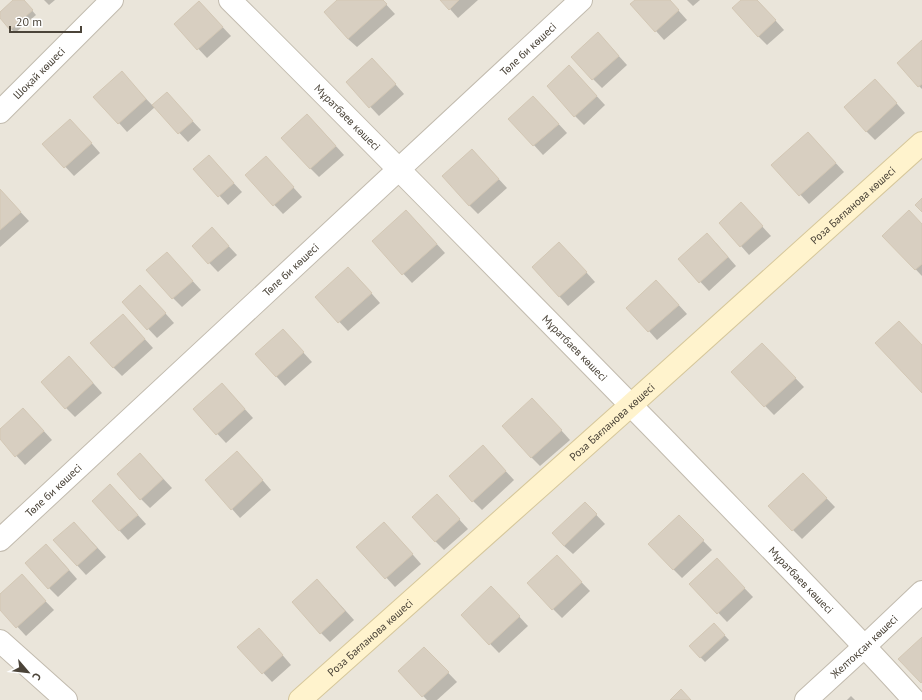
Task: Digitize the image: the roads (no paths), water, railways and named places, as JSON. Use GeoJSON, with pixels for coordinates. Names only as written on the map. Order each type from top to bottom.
{"type":"FeatureCollection","features":[{"type":"Feature","properties":{"kind":"street","name":"Шоқай көшесі"},"geometry":{"type":"LineString","coordinates":[[0,112],[112,0]]}},
{"type":"Feature","properties":{"kind":"street","name":"Мұратбаев көшесі"},"geometry":{"type":"LineString","coordinates":[[230,0],[400,169],[631,405],[865,646],[914,700]]}},
{"type":"Feature","properties":{"kind":"street","name":"Төле би көшесі"},"geometry":{"type":"LineString","coordinates":[[0,540],[581,0]]}},
{"type":"Feature","properties":{"kind":"street","name":"Роза Бағланова көшесі"},"geometry":{"type":"LineString","coordinates":[[300,700],[922,143]]}},
{"type":"Feature","properties":{"kind":"street","name":"Желтоқсан көшесі"},"geometry":{"type":"LineString","coordinates":[[806,700],[922,592]]}},
{"type":"Feature","properties":{"kind":"street"},"geometry":{"type":"LineString","coordinates":[[0,641],[66,700]]}}]}
